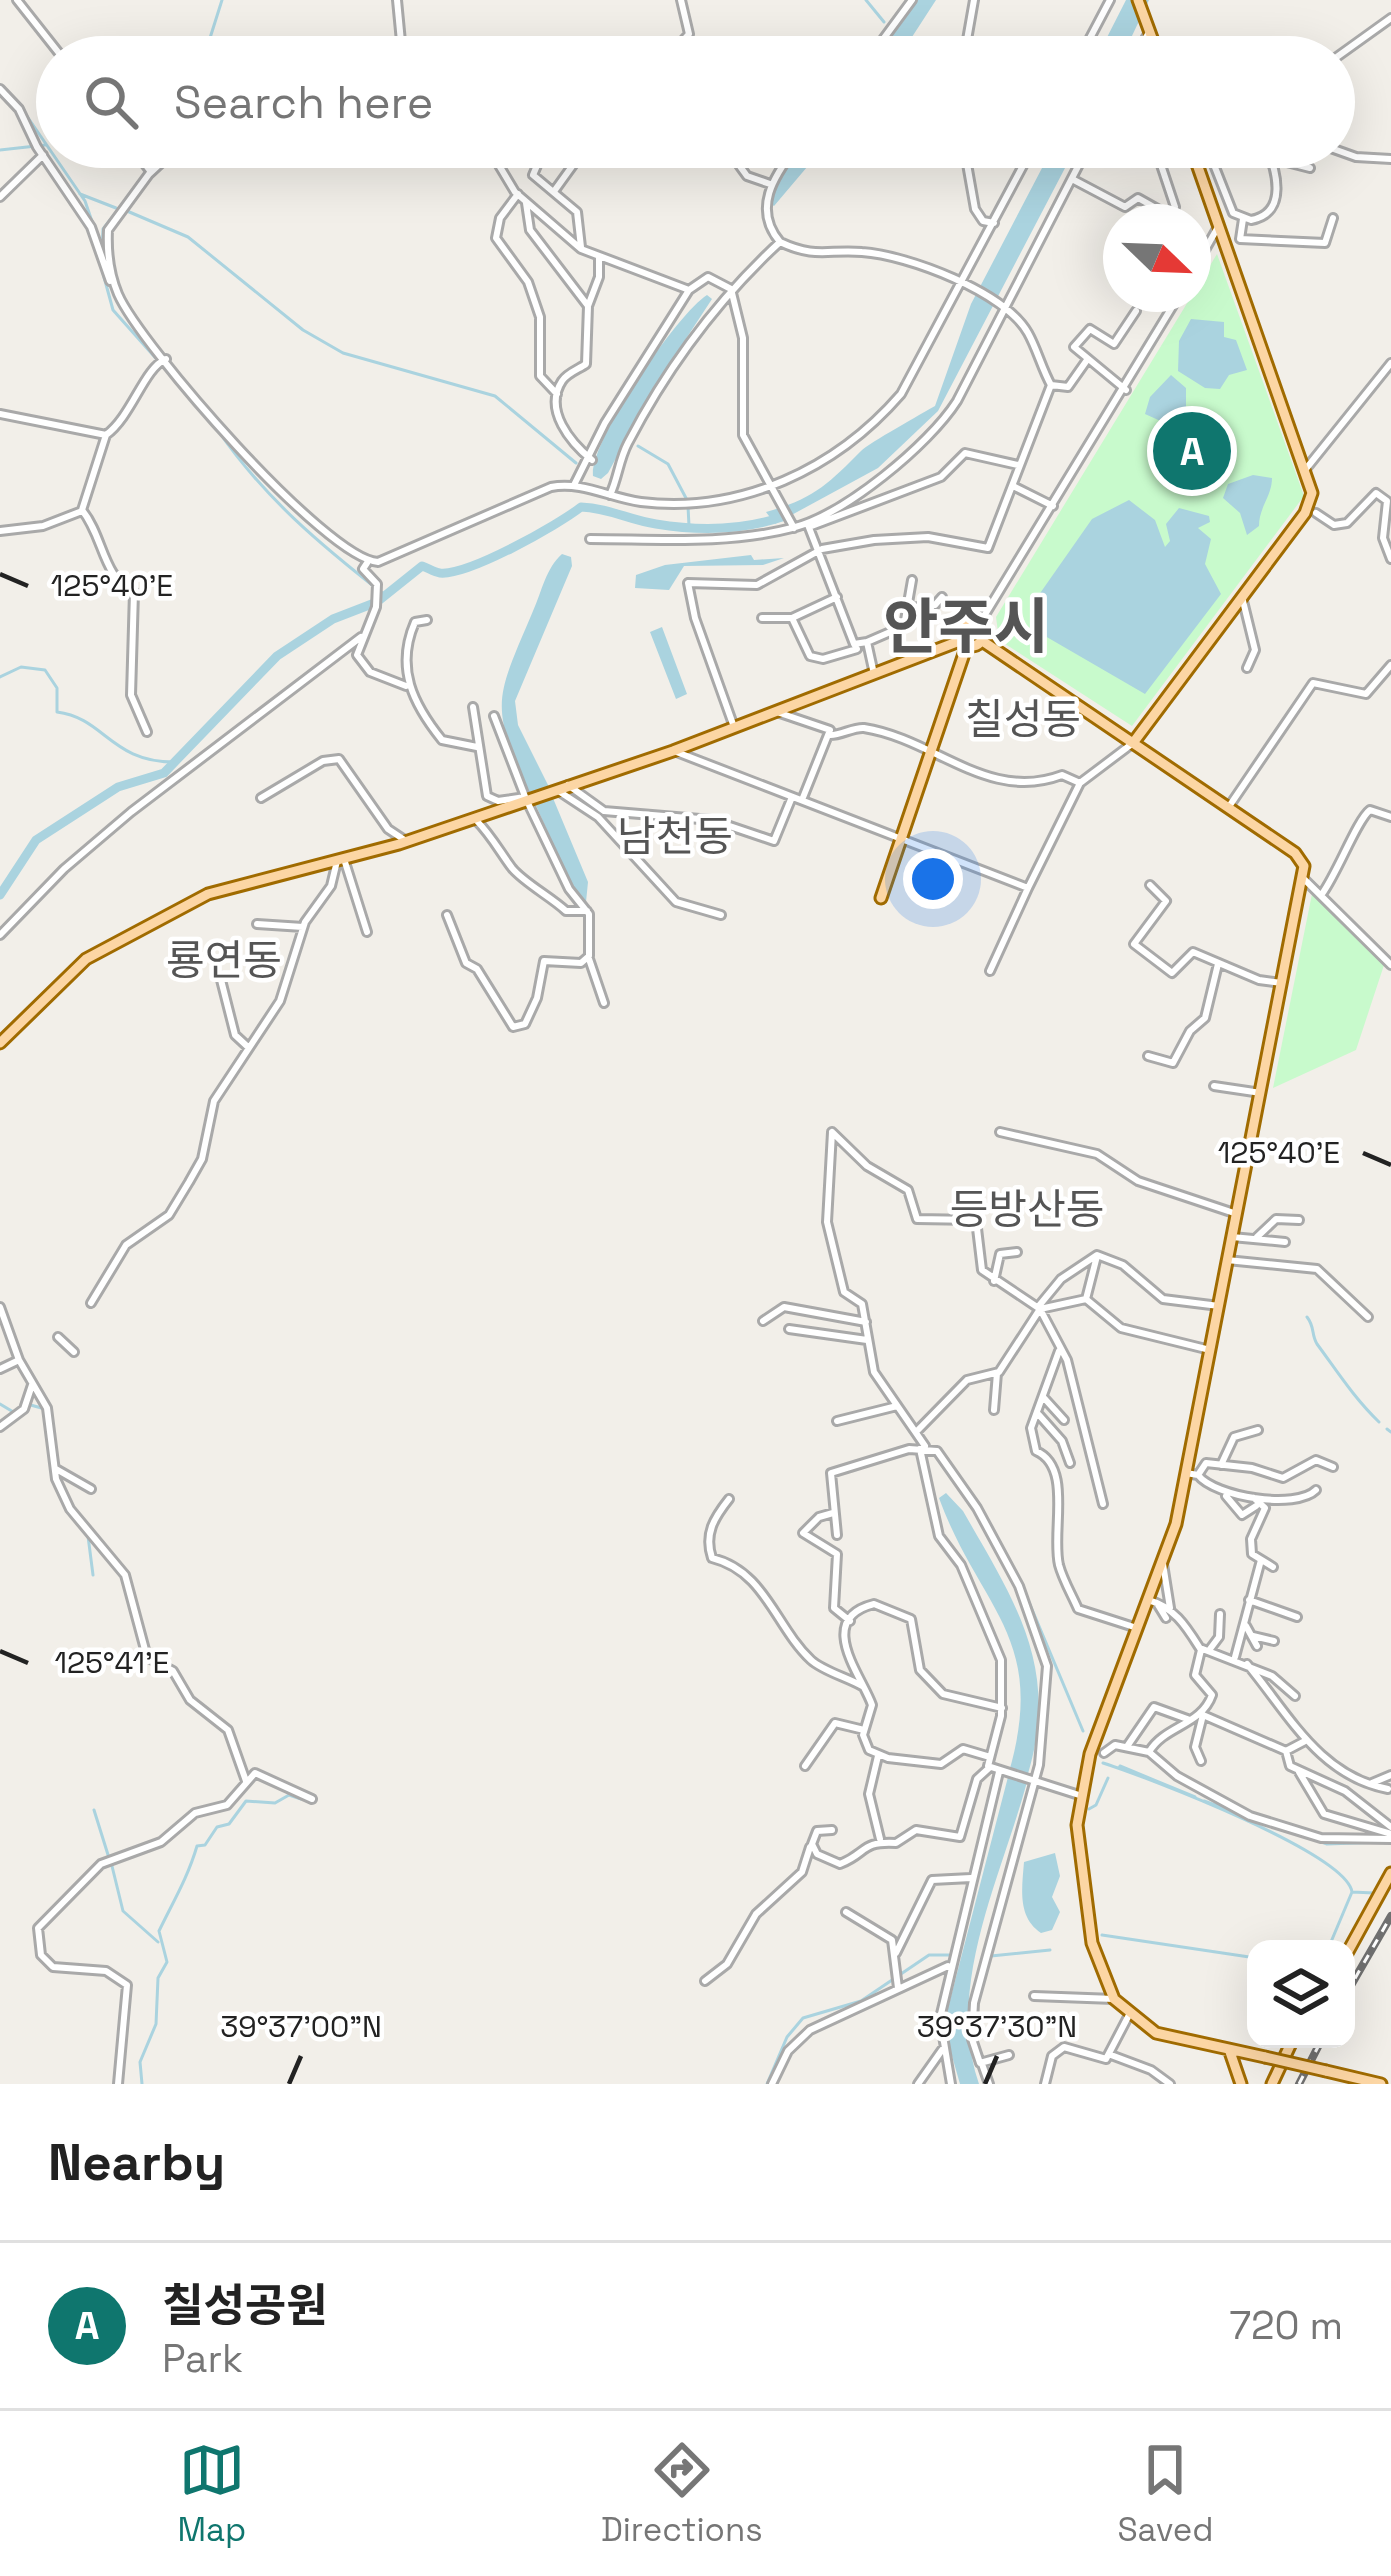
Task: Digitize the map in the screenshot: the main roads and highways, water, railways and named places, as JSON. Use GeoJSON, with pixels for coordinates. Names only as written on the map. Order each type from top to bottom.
{"type":"FeatureCollection","features":[{"type":"Feature","properties":{"kind":"main road"},"geometry":{"type":"LineString","coordinates":[[1138,0],[1151,36]]}},
{"type":"Feature","properties":{"kind":"main road"},"geometry":{"type":"LineString","coordinates":[[1133,743],[1308,508],[1312,493],[1199,168]]}},
{"type":"Feature","properties":{"kind":"main road"},"geometry":{"type":"LineString","coordinates":[[880,898],[964,642],[964,627],[978,626],[981,640]]}},
{"type":"Feature","properties":{"kind":"main road"},"geometry":{"type":"LineString","coordinates":[[0,1043],[98,951],[208,894],[406,841],[673,751],[964,642],[981,640],[1300,856],[1305,880],[1186,1474],[1152,1601],[1137,1628],[1079,1795],[1077,1852],[1088,1924],[1114,1999],[1129,2015],[1164,2036],[1326,2071],[1347,2081],[1381,2084]]}},
{"type":"Feature","properties":{"kind":"main road"},"geometry":{"type":"LineString","coordinates":[[1354,1940],[1391,1873]]}},
{"type":"Feature","properties":{"kind":"main road"},"geometry":{"type":"LineString","coordinates":[[1271,2084],[1289,2048]]}},
{"type":"Feature","properties":{"kind":"main road"},"geometry":{"type":"LineString","coordinates":[[1229,2049],[1241,2084]]}},
{"type":"Feature","properties":{"kind":"water"},"geometry":{"type":"Polygon","coordinates":[[[917,0],[936,0],[913,36],[890,36],[917,0]]]}},
{"type":"Feature","properties":{"kind":"water"},"geometry":{"type":"Polygon","coordinates":[[[1126,0],[1149,0],[1132,36],[1108,36],[1126,0]]]}},
{"type":"Feature","properties":{"kind":"water"},"geometry":{"type":"Polygon","coordinates":[[[787,168],[806,168],[774,206],[769,202],[774,184],[787,168]]]}},
{"type":"Feature","properties":{"kind":"water"},"geometry":{"type":"Polygon","coordinates":[[[1042,168],[1065,168],[938,411],[878,468],[775,524],[766,512],[809,495],[866,447],[935,406],[971,304],[1042,168]]]}},
{"type":"Feature","properties":{"kind":"water"},"geometry":{"type":"Polygon","coordinates":[[[707,295],[712,299],[655,386],[608,473],[601,479],[593,476],[605,436],[637,380],[707,295]]]}},
{"type":"Feature","properties":{"kind":"water"},"geometry":{"type":"Polygon","coordinates":[[[1191,319],[1224,322],[1224,337],[1236,340],[1247,370],[1229,375],[1220,389],[1205,388],[1178,371],[1179,341],[1191,319]]]}},
{"type":"Feature","properties":{"kind":"water"},"geometry":{"type":"Polygon","coordinates":[[[1171,375],[1186,388],[1186,411],[1174,427],[1145,414],[1150,397],[1171,375]]]}},
{"type":"Feature","properties":{"kind":"water"},"geometry":{"type":"Polygon","coordinates":[[[1253,475],[1272,478],[1259,526],[1247,535],[1240,513],[1223,498],[1228,484],[1253,475]]]}},
{"type":"Feature","properties":{"kind":"water"},"geometry":{"type":"Polygon","coordinates":[[[1129,500],[1155,520],[1165,547],[1170,541],[1166,524],[1179,508],[1209,516],[1210,522],[1198,528],[1211,539],[1205,564],[1221,594],[1145,694],[1045,636],[1036,599],[1092,519],[1129,500]]]}},
{"type":"Feature","properties":{"kind":"water"},"geometry":{"type":"Polygon","coordinates":[[[562,554],[571,557],[572,566],[515,701],[518,725],[549,787],[530,795],[508,740],[502,702],[511,665],[545,580],[562,554]]]}},
{"type":"Feature","properties":{"kind":"water"},"geometry":{"type":"Polygon","coordinates":[[[751,555],[754,560],[784,558],[763,565],[684,566],[669,590],[635,588],[636,575],[665,565],[751,555]]]}},
{"type":"Feature","properties":{"kind":"water"},"geometry":{"type":"Polygon","coordinates":[[[662,627],[687,694],[676,699],[650,632],[662,627]]]}},
{"type":"Feature","properties":{"kind":"water"},"geometry":{"type":"Polygon","coordinates":[[[550,791],[588,882],[586,902],[571,884],[533,799],[550,791]]]}},
{"type":"Feature","properties":{"kind":"water"},"geometry":{"type":"Polygon","coordinates":[[[946,1493],[982,1544],[1027,1637],[1039,1702],[1027,1777],[1009,1772],[1019,1726],[1015,1655],[955,1536],[939,1498],[946,1493]]]}},
{"type":"Feature","properties":{"kind":"water"},"geometry":{"type":"Polygon","coordinates":[[[1008,1777],[1027,1782],[972,1971],[970,2047],[979,2084],[960,2084],[948,2042],[948,2008],[1008,1777]]]}},
{"type":"Feature","properties":{"kind":"water"},"geometry":{"type":"Polygon","coordinates":[[[1055,1853],[1060,1876],[1052,1897],[1060,1912],[1052,1930],[1041,1933],[1025,1910],[1024,1862],[1055,1853]]]}},
{"type":"Feature","properties":{"kind":"waterway"},"geometry":{"type":"LineString","coordinates":[[211,36],[222,0]]}},
{"type":"Feature","properties":{"kind":"waterway"},"geometry":{"type":"LineString","coordinates":[[866,0],[884,22]]}},
{"type":"Feature","properties":{"kind":"waterway"},"geometry":{"type":"LineString","coordinates":[[22,109],[36,129]]}},
{"type":"Feature","properties":{"kind":"waterway"},"geometry":{"type":"LineString","coordinates":[[0,150],[36,146]]}},
{"type":"Feature","properties":{"kind":"waterway"},"geometry":{"type":"LineString","coordinates":[[62,168],[85,201],[96,233]]}},
{"type":"Feature","properties":{"kind":"waterway"},"geometry":{"type":"LineString","coordinates":[[102,250],[103,229],[136,187]]}},
{"type":"Feature","properties":{"kind":"waterway"},"geometry":{"type":"LineString","coordinates":[[80,194],[116,208]]}},
{"type":"Feature","properties":{"kind":"waterway"},"geometry":{"type":"LineString","coordinates":[[127,211],[188,237],[303,330],[343,353],[495,396],[576,463]]}},
{"type":"Feature","properties":{"kind":"waterway"},"geometry":{"type":"LineString","coordinates":[[98,255],[113,310],[184,390]]}},
{"type":"Feature","properties":{"kind":"waterway"},"geometry":{"type":"LineString","coordinates":[[217,429],[295,520],[386,596]]}},
{"type":"Feature","properties":{"kind":"waterway"},"geometry":{"type":"LineString","coordinates":[[638,446],[668,464],[687,500]]}},
{"type":"Feature","properties":{"kind":"waterway"},"geometry":{"type":"LineString","coordinates":[[688,506],[689,526]]}},
{"type":"Feature","properties":{"kind":"waterway"},"geometry":{"type":"LineString","coordinates":[[0,895],[36,840],[118,787],[164,773],[277,656],[333,619],[377,602],[422,566],[440,573],[471,566],[534,537],[581,507],[688,528],[736,527],[782,517]]}},
{"type":"Feature","properties":{"kind":"waterway"},"geometry":{"type":"LineString","coordinates":[[0,677],[21,667],[45,670],[57,688],[57,712],[87,722],[137,755],[176,762]]}},
{"type":"Feature","properties":{"kind":"waterway"},"geometry":{"type":"LineString","coordinates":[[1307,1317],[1317,1344],[1379,1422]]}},
{"type":"Feature","properties":{"kind":"waterway"},"geometry":{"type":"LineString","coordinates":[[0,1404],[15,1413]]}},
{"type":"Feature","properties":{"kind":"waterway"},"geometry":{"type":"LineString","coordinates":[[27,1404],[45,1409]]}},
{"type":"Feature","properties":{"kind":"waterway"},"geometry":{"type":"LineString","coordinates":[[46,1424],[54,1479]]}},
{"type":"Feature","properties":{"kind":"waterway"},"geometry":{"type":"LineString","coordinates":[[1387,1429],[1391,1432]]}},
{"type":"Feature","properties":{"kind":"waterway"},"geometry":{"type":"LineString","coordinates":[[943,1455],[968,1491]]}},
{"type":"Feature","properties":{"kind":"waterway"},"geometry":{"type":"LineString","coordinates":[[88,1536],[93,1575]]}},
{"type":"Feature","properties":{"kind":"waterway"},"geometry":{"type":"LineString","coordinates":[[1023,1588],[1083,1731]]}},
{"type":"Feature","properties":{"kind":"waterway"},"geometry":{"type":"LineString","coordinates":[[1103,1763],[1242,1818],[1317,1857],[1352,1892],[1374,1893]]}},
{"type":"Feature","properties":{"kind":"waterway"},"geometry":{"type":"LineString","coordinates":[[1120,1766],[1195,1797]]}},
{"type":"Feature","properties":{"kind":"waterway"},"geometry":{"type":"LineString","coordinates":[[1089,1809],[1096,1805],[1108,1778]]}},
{"type":"Feature","properties":{"kind":"waterway"},"geometry":{"type":"LineString","coordinates":[[142,2084],[140,2062],[156,2024],[158,1978],[167,1962],[159,1931],[197,1846],[205,1845],[217,1827],[229,1824],[246,1801],[275,1803],[289,1795],[301,1799]]}},
{"type":"Feature","properties":{"kind":"waterway"},"geometry":{"type":"LineString","coordinates":[[1204,1801],[1273,1826]]}},
{"type":"Feature","properties":{"kind":"waterway"},"geometry":{"type":"LineString","coordinates":[[94,1810],[109,1858]]}},
{"type":"Feature","properties":{"kind":"waterway"},"geometry":{"type":"LineString","coordinates":[[1294,1832],[1327,1844],[1383,1842]]}},
{"type":"Feature","properties":{"kind":"waterway"},"geometry":{"type":"LineString","coordinates":[[111,1862],[123,1911],[158,1942]]}},
{"type":"Feature","properties":{"kind":"waterway"},"geometry":{"type":"LineString","coordinates":[[1332,1940],[1352,1892]]}},
{"type":"Feature","properties":{"kind":"waterway"},"geometry":{"type":"LineString","coordinates":[[1102,1935],[1247,1957]]}},
{"type":"Feature","properties":{"kind":"waterway"},"geometry":{"type":"LineString","coordinates":[[991,1956],[1050,1950]]}},
{"type":"Feature","properties":{"kind":"waterway"},"geometry":{"type":"LineString","coordinates":[[767,2084],[787,2037],[803,2018],[861,2001],[929,1955],[949,1955]]}},
{"type":"Feature","properties":{"kind":"railway"},"geometry":{"type":"LineString","coordinates":[[1355,1978],[1391,1916]]}},
{"type":"Feature","properties":{"kind":"railway"},"geometry":{"type":"LineString","coordinates":[[1299,2084],[1317,2048]]}},
{"type":"Feature","properties":{"kind":"place","name":"칠성공원"},"geometry":{"type":"Point","coordinates":[1192,451]}},
{"type":"Feature","properties":{"kind":"district","name":"안주시"},"geometry":{"type":"Point","coordinates":[966,627]}},
{"type":"Feature","properties":{"kind":"district","name":"칠성동"},"geometry":{"type":"Point","coordinates":[1023,719]}},
{"type":"Feature","properties":{"kind":"district","name":"남천동"},"geometry":{"type":"Point","coordinates":[675,836]}},
{"type":"Feature","properties":{"kind":"district","name":"룡연동"},"geometry":{"type":"Point","coordinates":[224,960]}},
{"type":"Feature","properties":{"kind":"district","name":"등방산동"},"geometry":{"type":"Point","coordinates":[1027,1209]}}]}
